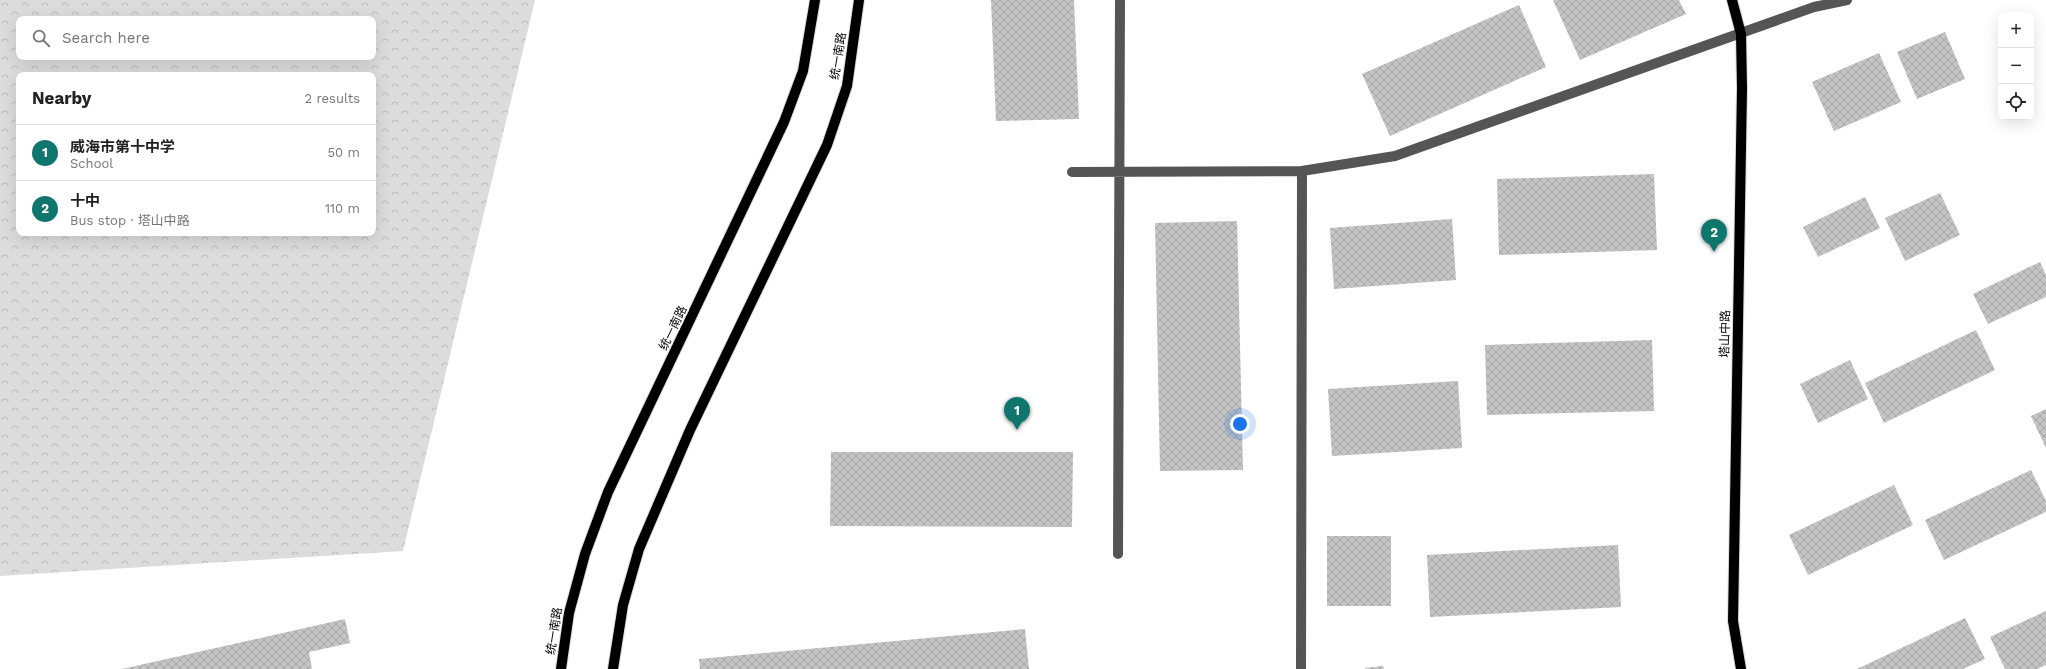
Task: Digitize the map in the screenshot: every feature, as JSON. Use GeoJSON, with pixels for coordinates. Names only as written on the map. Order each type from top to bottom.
{"type":"FeatureCollection","features":[{"type":"Feature","properties":{"kind":"main road","name":"统一南路"},"geometry":{"type":"LineString","coordinates":[[560,669],[569,613],[592,533],[608,492],[784,122],[803,71],[815,0]]}},
{"type":"Feature","properties":{"kind":"main road","name":"统一南路"},"geometry":{"type":"LineString","coordinates":[[613,669],[623,605],[639,548],[693,423],[827,145],[847,86],[859,0]]}},
{"type":"Feature","properties":{"kind":"main road","name":"塔山中路"},"geometry":{"type":"LineString","coordinates":[[1732,0],[1741,34],[1742,96],[1733,621],[1741,669]]}},
{"type":"Feature","properties":{"kind":"street"},"geometry":{"type":"LineString","coordinates":[[1118,554],[1118,172],[1120,0]]}},
{"type":"Feature","properties":{"kind":"street"},"geometry":{"type":"LineString","coordinates":[[1072,172],[1302,171],[1395,156],[1814,7],[1847,0]]}},
{"type":"Feature","properties":{"kind":"street"},"geometry":{"type":"LineString","coordinates":[[1301,669],[1302,171]]}},
{"type":"Feature","properties":{"kind":"green space"},"geometry":{"type":"Polygon","coordinates":[[[0,0],[535,0],[403,551],[0,576],[0,0]]]}},
{"type":"Feature","properties":{"kind":"building"},"geometry":{"type":"Polygon","coordinates":[[[991,0],[1074,0],[1079,119],[996,121],[991,0]]]}},
{"type":"Feature","properties":{"kind":"building"},"geometry":{"type":"Polygon","coordinates":[[[1553,0],[1679,0],[1686,14],[1580,60],[1553,0]]]}},
{"type":"Feature","properties":{"kind":"building"},"geometry":{"type":"Polygon","coordinates":[[[1519,5],[1546,67],[1390,136],[1362,74],[1519,5]]]}},
{"type":"Feature","properties":{"kind":"building"},"geometry":{"type":"Polygon","coordinates":[[[1945,32],[1965,79],[1917,99],[1897,52],[1945,32]]]}},
{"type":"Feature","properties":{"kind":"building"},"geometry":{"type":"Polygon","coordinates":[[[1879,53],[1901,102],[1834,131],[1812,82],[1879,53]]]}},
{"type":"Feature","properties":{"kind":"building"},"geometry":{"type":"Polygon","coordinates":[[[1654,174],[1657,250],[1499,255],[1497,179],[1654,174]]]}},
{"type":"Feature","properties":{"kind":"building"},"geometry":{"type":"Polygon","coordinates":[[[1940,193],[1960,235],[1905,261],[1885,218],[1940,193]]]}},
{"type":"Feature","properties":{"kind":"building"},"geometry":{"type":"Polygon","coordinates":[[[1865,197],[1880,228],[1818,257],[1803,227],[1865,197]]]}},
{"type":"Feature","properties":{"kind":"building"},"geometry":{"type":"Polygon","coordinates":[[[1452,219],[1456,280],[1334,289],[1330,228],[1452,219]]]}},
{"type":"Feature","properties":{"kind":"building"},"geometry":{"type":"Polygon","coordinates":[[[1237,221],[1243,470],[1160,471],[1155,223],[1237,221]]]}},
{"type":"Feature","properties":{"kind":"building"},"geometry":{"type":"Polygon","coordinates":[[[2040,262],[2046,275],[2046,297],[1988,324],[1973,294],[2040,262]]]}},
{"type":"Feature","properties":{"kind":"building"},"geometry":{"type":"Polygon","coordinates":[[[1976,330],[1995,370],[1884,423],[1865,383],[1976,330]]]}},
{"type":"Feature","properties":{"kind":"building"},"geometry":{"type":"Polygon","coordinates":[[[1652,340],[1654,411],[1487,415],[1485,345],[1652,340]]]}},
{"type":"Feature","properties":{"kind":"building"},"geometry":{"type":"Polygon","coordinates":[[[1850,360],[1868,399],[1818,423],[1800,384],[1850,360]]]}},
{"type":"Feature","properties":{"kind":"building"},"geometry":{"type":"Polygon","coordinates":[[[1458,381],[1462,448],[1332,456],[1328,389],[1458,381]]]}},
{"type":"Feature","properties":{"kind":"building"},"geometry":{"type":"Polygon","coordinates":[[[2046,409],[2046,448],[2031,416],[2046,409]]]}},
{"type":"Feature","properties":{"kind":"building"},"geometry":{"type":"Polygon","coordinates":[[[831,452],[1073,452],[1072,527],[830,526],[831,452]]]}},
{"type":"Feature","properties":{"kind":"building"},"geometry":{"type":"Polygon","coordinates":[[[2031,470],[2046,501],[2046,512],[1944,560],[1925,520],[2031,470]]]}},
{"type":"Feature","properties":{"kind":"building"},"geometry":{"type":"Polygon","coordinates":[[[1894,485],[1913,525],[1808,575],[1789,535],[1894,485]]]}},
{"type":"Feature","properties":{"kind":"building"},"geometry":{"type":"Polygon","coordinates":[[[1327,536],[1391,536],[1391,606],[1327,606],[1327,536]]]}},
{"type":"Feature","properties":{"kind":"building"},"geometry":{"type":"Polygon","coordinates":[[[1618,545],[1621,607],[1430,617],[1427,555],[1618,545]]]}},
{"type":"Feature","properties":{"kind":"building"},"geometry":{"type":"Polygon","coordinates":[[[2046,611],[2046,665],[2037,669],[2005,669],[1990,637],[2046,611]]]}},
{"type":"Feature","properties":{"kind":"building"},"geometry":{"type":"Polygon","coordinates":[[[1965,618],[1985,659],[1963,669],[1857,669],[1965,618]]]}},
{"type":"Feature","properties":{"kind":"building"},"geometry":{"type":"Polygon","coordinates":[[[345,619],[350,643],[309,652],[312,669],[122,669],[345,619]]]}},
{"type":"Feature","properties":{"kind":"building"},"geometry":{"type":"Polygon","coordinates":[[[1025,629],[1029,669],[700,669],[699,659],[1025,629]]]}},
{"type":"Feature","properties":{"kind":"building"},"geometry":{"type":"Polygon","coordinates":[[[1383,666],[1384,669],[1365,669],[1365,668],[1383,666]]]}},
{"type":"Feature","properties":{"kind":"place","name":"十中"},"geometry":{"type":"Point","coordinates":[1714,252]}},
{"type":"Feature","properties":{"kind":"place","name":"威海市第十中学"},"geometry":{"type":"Point","coordinates":[1017,430]}}]}
